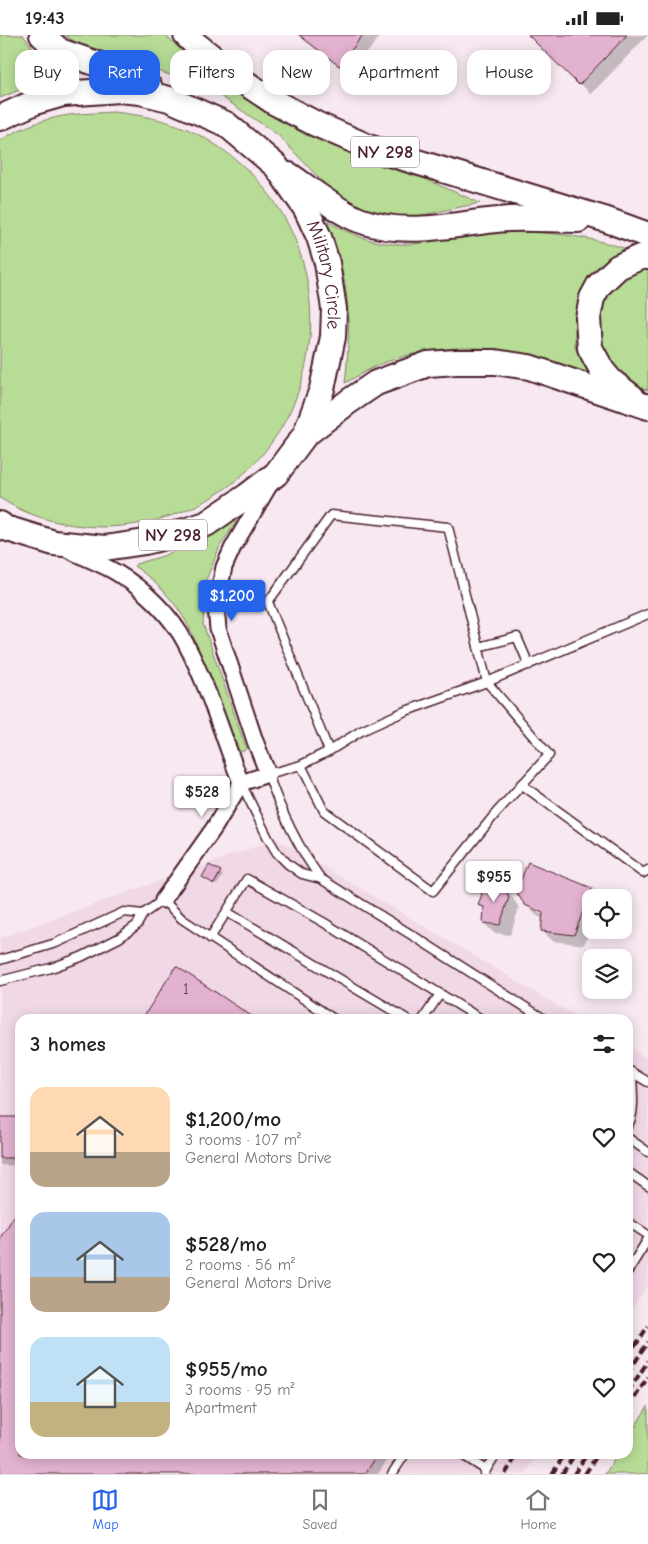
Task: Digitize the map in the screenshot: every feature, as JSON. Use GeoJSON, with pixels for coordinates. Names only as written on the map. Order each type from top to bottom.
{"type":"FeatureCollection","features":[{"type":"Feature","properties":{"kind":"main road"},"geometry":{"type":"LineString","coordinates":[[42,35],[60,51],[118,71],[169,99]]}},
{"type":"Feature","properties":{"kind":"main road","name":"NY 298"},"geometry":{"type":"LineString","coordinates":[[186,35],[244,82],[274,102],[316,124],[379,150],[607,220],[648,235]]}},
{"type":"Feature","properties":{"kind":"main road","name":"Military Circle"},"geometry":{"type":"LineString","coordinates":[[0,118],[35,102],[63,94],[120,90],[169,99],[226,124],[276,166],[306,209],[319,237],[327,263],[334,309],[333,337],[322,389],[305,435],[276,474],[206,524],[145,542],[105,548],[54,543],[5,528],[0,524]]}},
{"type":"Feature","properties":{"kind":"main road","name":"NY 298"},"geometry":{"type":"LineString","coordinates":[[276,166],[345,213],[360,220],[396,229],[420,229],[509,219],[607,220]]}},
{"type":"Feature","properties":{"kind":"main road"},"geometry":{"type":"LineString","coordinates":[[646,406],[611,381],[602,370],[590,348],[588,318],[592,299],[599,285],[618,267],[640,257],[648,257]]}},
{"type":"Feature","properties":{"kind":"main road","name":"NY 298"},"geometry":{"type":"LineString","coordinates":[[305,435],[376,383],[428,364],[495,362],[529,367],[646,406]]}},
{"type":"Feature","properties":{"kind":"street"},"geometry":{"type":"LineString","coordinates":[[163,900],[214,827],[241,783],[268,774],[255,741],[218,629],[216,607],[224,567],[233,547],[276,474]]}},
{"type":"Feature","properties":{"kind":"street"},"geometry":{"type":"LineString","coordinates":[[54,543],[118,573],[145,593],[170,619],[186,643],[209,695],[241,783]]}},
{"type":"Feature","properties":{"kind":"lane"},"geometry":{"type":"LineString","coordinates":[[301,765],[324,811],[433,891],[496,813],[549,755],[487,683],[448,527],[331,515],[268,603],[329,751]]}},
{"type":"Feature","properties":{"kind":"lane"},"geometry":{"type":"LineString","coordinates":[[320,879],[288,826],[268,774],[301,765],[329,751],[361,731],[403,711],[487,683],[648,614]]}},
{"type":"Feature","properties":{"kind":"lane"},"geometry":{"type":"LineString","coordinates":[[478,647],[517,637],[529,665]]}},
{"type":"Feature","properties":{"kind":"lane"},"geometry":{"type":"LineString","coordinates":[[241,783],[268,838],[277,853],[288,864],[302,874],[320,879],[536,1014]]}},
{"type":"Feature","properties":{"kind":"lane"},"geometry":{"type":"LineString","coordinates":[[522,784],[643,873],[648,870]]}},
{"type":"Feature","properties":{"kind":"lane"},"geometry":{"type":"LineString","coordinates":[[210,938],[247,879],[323,922],[473,1014]]}},
{"type":"Feature","properties":{"kind":"lane"},"geometry":{"type":"LineString","coordinates":[[0,981],[81,957],[137,925],[143,914],[163,900],[182,919],[326,1014]]}},
{"type":"Feature","properties":{"kind":"lane"},"geometry":{"type":"LineString","coordinates":[[226,911],[399,1014]]}},
{"type":"Feature","properties":{"kind":"lane"},"geometry":{"type":"LineString","coordinates":[[0,960],[56,943],[124,912],[143,914]]}},
{"type":"Feature","properties":{"kind":"lane"},"geometry":{"type":"LineString","coordinates":[[426,1014],[440,994]]}},
{"type":"Feature","properties":{"kind":"lane"},"geometry":{"type":"LineString","coordinates":[[633,1073],[648,1082]]}},
{"type":"Feature","properties":{"kind":"lane"},"geometry":{"type":"LineString","coordinates":[[633,1142],[648,1152]]}},
{"type":"Feature","properties":{"kind":"lane"},"geometry":{"type":"LineString","coordinates":[[633,1176],[648,1186]]}},
{"type":"Feature","properties":{"kind":"lane"},"geometry":{"type":"LineString","coordinates":[[633,1225],[648,1235]]}},
{"type":"Feature","properties":{"kind":"lane"},"geometry":{"type":"LineString","coordinates":[[633,1263],[648,1239]]}},
{"type":"Feature","properties":{"kind":"lane"},"geometry":{"type":"LineString","coordinates":[[392,1474],[402,1459]]}},
{"type":"Feature","properties":{"kind":"lane"},"geometry":{"type":"LineString","coordinates":[[468,1459],[485,1472],[493,1459]]}},
{"type":"Feature","properties":{"kind":"shaded area"},"geometry":{"type":"Polygon","coordinates":[[[277,839],[572,1014],[15,1014],[15,1459],[535,1459],[525,1474],[0,1474],[0,938],[277,839]]]}},
{"type":"Feature","properties":{"kind":"shaded area"},"geometry":{"type":"Polygon","coordinates":[[[633,1050],[648,1059],[648,1285],[633,1308],[633,1050]]]}},
{"type":"Feature","properties":{"kind":"green space"},"geometry":{"type":"Polygon","coordinates":[[[0,35],[23,35],[34,50],[15,50],[15,92],[0,98],[0,35]]]}},
{"type":"Feature","properties":{"kind":"green space"},"geometry":{"type":"Polygon","coordinates":[[[64,35],[165,35],[181,50],[170,50],[170,75],[160,72],[160,50],[92,50],[64,35]]]}},
{"type":"Feature","properties":{"kind":"green space"},"geometry":{"type":"Polygon","coordinates":[[[219,95],[241,95],[273,117],[304,134],[378,165],[425,179],[480,203],[408,218],[373,214],[336,196],[278,135],[219,95]]]}},
{"type":"Feature","properties":{"kind":"green space"},"geometry":{"type":"Polygon","coordinates":[[[114,112],[151,118],[187,129],[248,170],[288,224],[308,286],[308,350],[290,411],[254,464],[200,504],[130,525],[114,527],[80,526],[30,514],[0,498],[0,141],[27,126],[48,119],[68,115],[114,112]]]}},
{"type":"Feature","properties":{"kind":"green space"},"geometry":{"type":"Polygon","coordinates":[[[324,219],[355,235],[388,243],[420,243],[474,234],[521,232],[575,236],[630,250],[590,279],[578,302],[575,319],[575,347],[592,378],[552,362],[519,353],[481,348],[462,348],[442,349],[405,356],[381,364],[345,383],[348,340],[347,299],[339,259],[324,219]]]}},
{"type":"Feature","properties":{"kind":"green space"},"geometry":{"type":"Polygon","coordinates":[[[648,268],[648,390],[620,379],[600,354],[596,316],[607,292],[622,277],[648,268]]]}},
{"type":"Feature","properties":{"kind":"green space"},"geometry":{"type":"Polygon","coordinates":[[[236,520],[220,546],[206,580],[203,624],[245,745],[246,749],[244,751],[238,749],[233,738],[194,638],[183,616],[164,592],[134,566],[199,540],[236,520]]]}},
{"type":"Feature","properties":{"kind":"green space"},"geometry":{"type":"Polygon","coordinates":[[[648,1406],[648,1474],[605,1474],[615,1459],[633,1459],[633,1430],[648,1406]]]}},
{"type":"Feature","properties":{"kind":"building"},"geometry":{"type":"Polygon","coordinates":[[[299,35],[363,35],[351,50],[340,50],[339,66],[330,59],[330,50],[318,50],[299,35]]]}},
{"type":"Feature","properties":{"kind":"building"},"geometry":{"type":"Polygon","coordinates":[[[528,35],[627,35],[579,85],[551,58],[551,50],[543,50],[528,35]]]}},
{"type":"Feature","properties":{"kind":"building"},"geometry":{"type":"Polygon","coordinates":[[[528,862],[592,888],[582,889],[582,914],[574,935],[541,931],[543,913],[525,905],[516,892],[528,862]]]}},
{"type":"Feature","properties":{"kind":"building"},"geometry":{"type":"Polygon","coordinates":[[[209,865],[221,871],[214,884],[202,877],[209,865]]]}},
{"type":"Feature","properties":{"kind":"building"},"geometry":{"type":"Polygon","coordinates":[[[492,883],[501,883],[509,897],[500,925],[483,923],[484,907],[478,905],[482,894],[479,891],[492,883]]]}},
{"type":"Feature","properties":{"kind":"building"},"geometry":{"type":"Polygon","coordinates":[[[176,966],[248,1014],[145,1014],[176,966]]]}},
{"type":"Feature","properties":{"kind":"building"},"geometry":{"type":"Polygon","coordinates":[[[0,1117],[15,1117],[15,1158],[0,1158],[0,1117]]]}},
{"type":"Feature","properties":{"kind":"building"},"geometry":{"type":"Polygon","coordinates":[[[15,1215],[15,1459],[375,1459],[365,1474],[0,1474],[0,1238],[15,1215]]]}},
{"type":"Feature","properties":{"kind":"railway"},"geometry":{"type":"LineString","coordinates":[[633,1349],[648,1326]]}},
{"type":"Feature","properties":{"kind":"railway"},"geometry":{"type":"LineString","coordinates":[[633,1365],[648,1342]]}},
{"type":"Feature","properties":{"kind":"railway"},"geometry":{"type":"LineString","coordinates":[[633,1384],[648,1361]]}},
{"type":"Feature","properties":{"kind":"railway"},"geometry":{"type":"LineString","coordinates":[[633,1400],[648,1377]]}},
{"type":"Feature","properties":{"kind":"railway"},"geometry":{"type":"LineString","coordinates":[[505,1474],[515,1459]]}},
{"type":"Feature","properties":{"kind":"railway"},"geometry":{"type":"LineString","coordinates":[[552,1474],[562,1459]]}},
{"type":"Feature","properties":{"kind":"railway"},"geometry":{"type":"LineString","coordinates":[[562,1474],[572,1459]]}},
{"type":"Feature","properties":{"kind":"railway"},"geometry":{"type":"LineString","coordinates":[[574,1474],[584,1459]]}},
{"type":"Feature","properties":{"kind":"railway"},"geometry":{"type":"LineString","coordinates":[[585,1474],[595,1459]]}}]}
